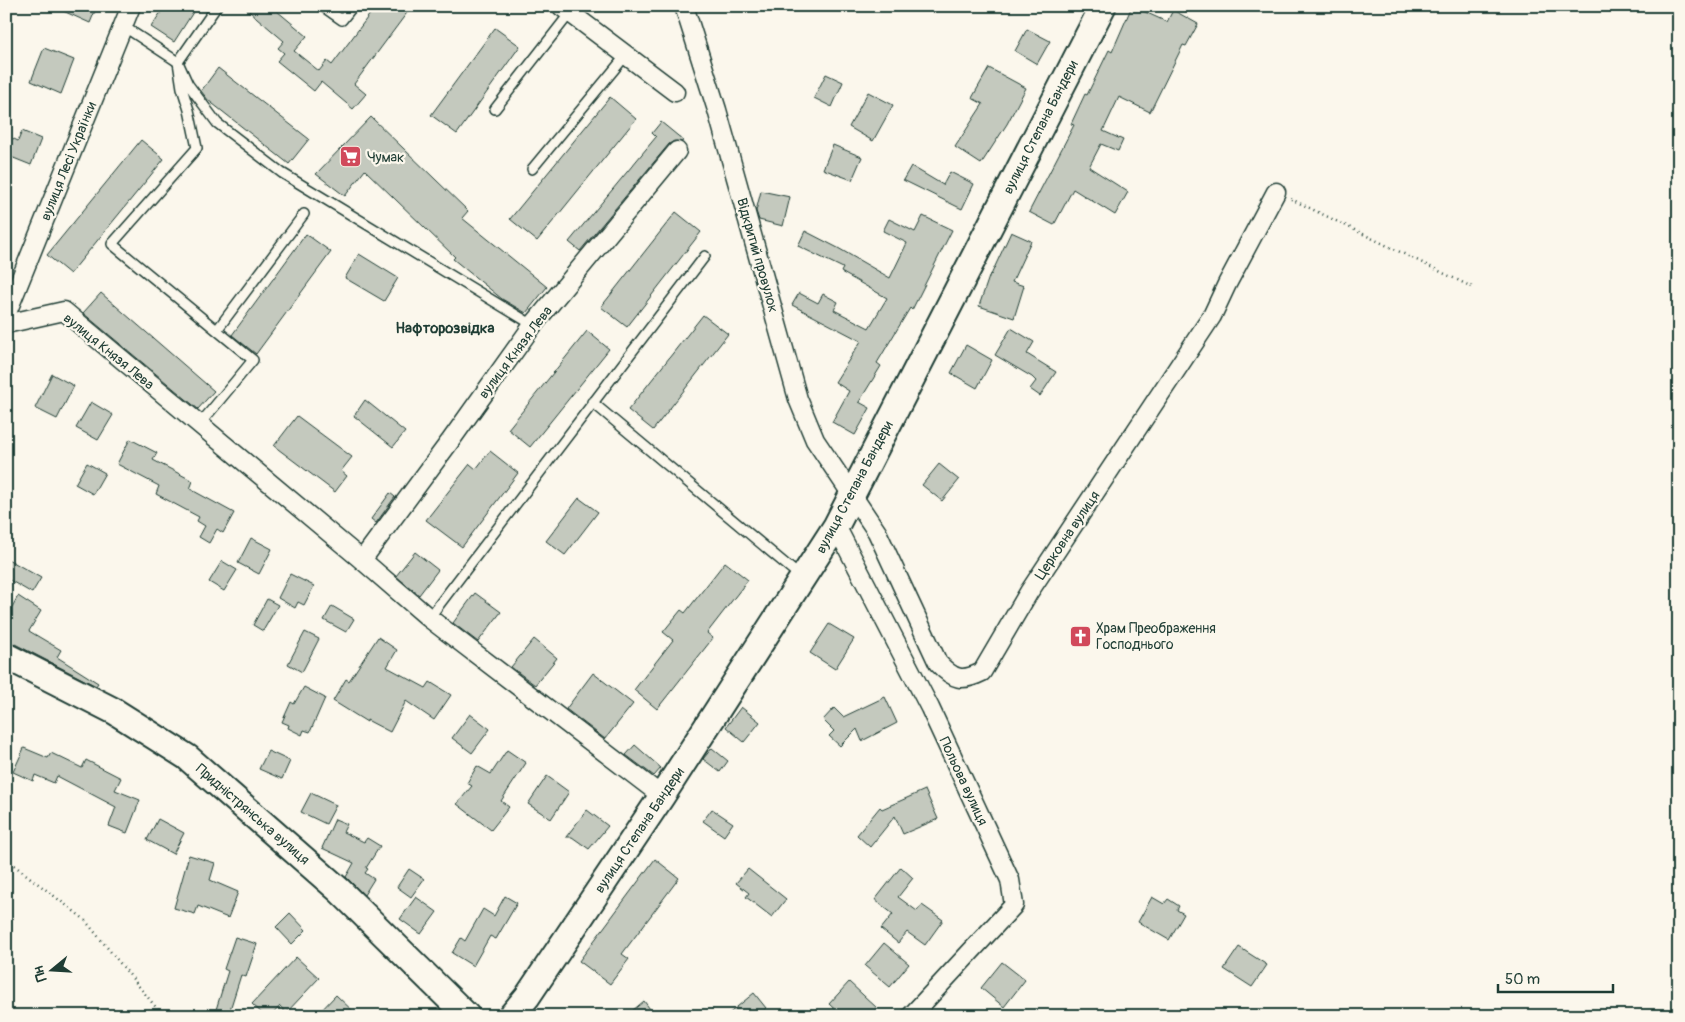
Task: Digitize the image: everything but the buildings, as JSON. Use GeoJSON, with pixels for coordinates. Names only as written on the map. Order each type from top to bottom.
{"type":"FeatureCollection","features":[{"type":"Feature","properties":{"kind":"street","name":"вулиця Лесі Українки"},"geometry":{"type":"LineString","coordinates":[[6,315],[131,6]]}},
{"type":"Feature","properties":{"kind":"street","name":"Відкритий провулок"},"geometry":{"type":"LineString","coordinates":[[684,6],[717,110],[798,398],[815,440],[851,495]]}},
{"type":"Feature","properties":{"kind":"street","name":"вулиця Степана Бандери"},"geometry":{"type":"LineString","coordinates":[[511,1016],[527,997],[662,796],[836,526],[1103,6]]}},
{"type":"Feature","properties":{"kind":"street"},"geometry":{"type":"LineString","coordinates":[[566,9],[675,92]]}},
{"type":"Feature","properties":{"kind":"street","name":"вулиця Князя Лева"},"geometry":{"type":"LineString","coordinates":[[362,560],[533,325],[677,152]]}},
{"type":"Feature","properties":{"kind":"street","name":"Церковна вулиця"},"geometry":{"type":"LineString","coordinates":[[851,495],[877,532],[938,663],[947,672],[958,678],[969,678],[982,672],[1029,592],[1212,316],[1276,192]]}},
{"type":"Feature","properties":{"kind":"street","name":"вулиця Князя Лева"},"geometry":{"type":"LineString","coordinates":[[6,324],[64,311],[429,618],[662,796]]}},
{"type":"Feature","properties":{"kind":"street","name":"Польова вулиця"},"geometry":{"type":"LineString","coordinates":[[836,526],[930,708],[1010,880],[1014,905],[911,1016]]}},
{"type":"Feature","properties":{"kind":"street","name":"Придністрянська вулиця"},"geometry":{"type":"LineString","coordinates":[[6,656],[114,712],[187,757],[339,890],[467,1016]]}},
{"type":"Feature","properties":{"kind":"lane"},"geometry":{"type":"LineString","coordinates":[[199,425],[252,360],[112,244],[197,148],[182,88],[178,62],[217,6]]}},
{"type":"Feature","properties":{"kind":"lane"},"geometry":{"type":"LineString","coordinates":[[322,6],[342,20],[353,6]]}},
{"type":"Feature","properties":{"kind":"lane"},"geometry":{"type":"LineString","coordinates":[[495,109],[566,9]]}},
{"type":"Feature","properties":{"kind":"lane"},"geometry":{"type":"LineString","coordinates":[[123,26],[178,62],[188,84],[218,122],[282,173],[533,325]]}},
{"type":"Feature","properties":{"kind":"lane"},"geometry":{"type":"LineString","coordinates":[[532,169],[627,54]]}},
{"type":"Feature","properties":{"kind":"lane"},"geometry":{"type":"LineString","coordinates":[[217,330],[304,214]]}},
{"type":"Feature","properties":{"kind":"lane"},"geometry":{"type":"LineString","coordinates":[[429,618],[705,256]]}},
{"type":"Feature","properties":{"kind":"lane"},"geometry":{"type":"LineString","coordinates":[[592,402],[803,578]]}},
{"type":"Feature","properties":{"kind":"path"},"geometry":{"type":"LineString","coordinates":[[1276,192],[1474,288]]}},
{"type":"Feature","properties":{"kind":"path"},"geometry":{"type":"LineString","coordinates":[[6,859],[84,919],[163,1016]]}},
{"type":"Feature","properties":{"kind":"place","name":"Чумак"},"geometry":{"type":"Point","coordinates":[351,157]}},
{"type":"Feature","properties":{"kind":"place","name":"Храм Преображення Господнього"},"geometry":{"type":"Point","coordinates":[1080,636]}},
{"type":"Feature","properties":{"kind":"district","name":"Нафторозвідка"},"geometry":{"type":"Point","coordinates":[445,328]}}]}
